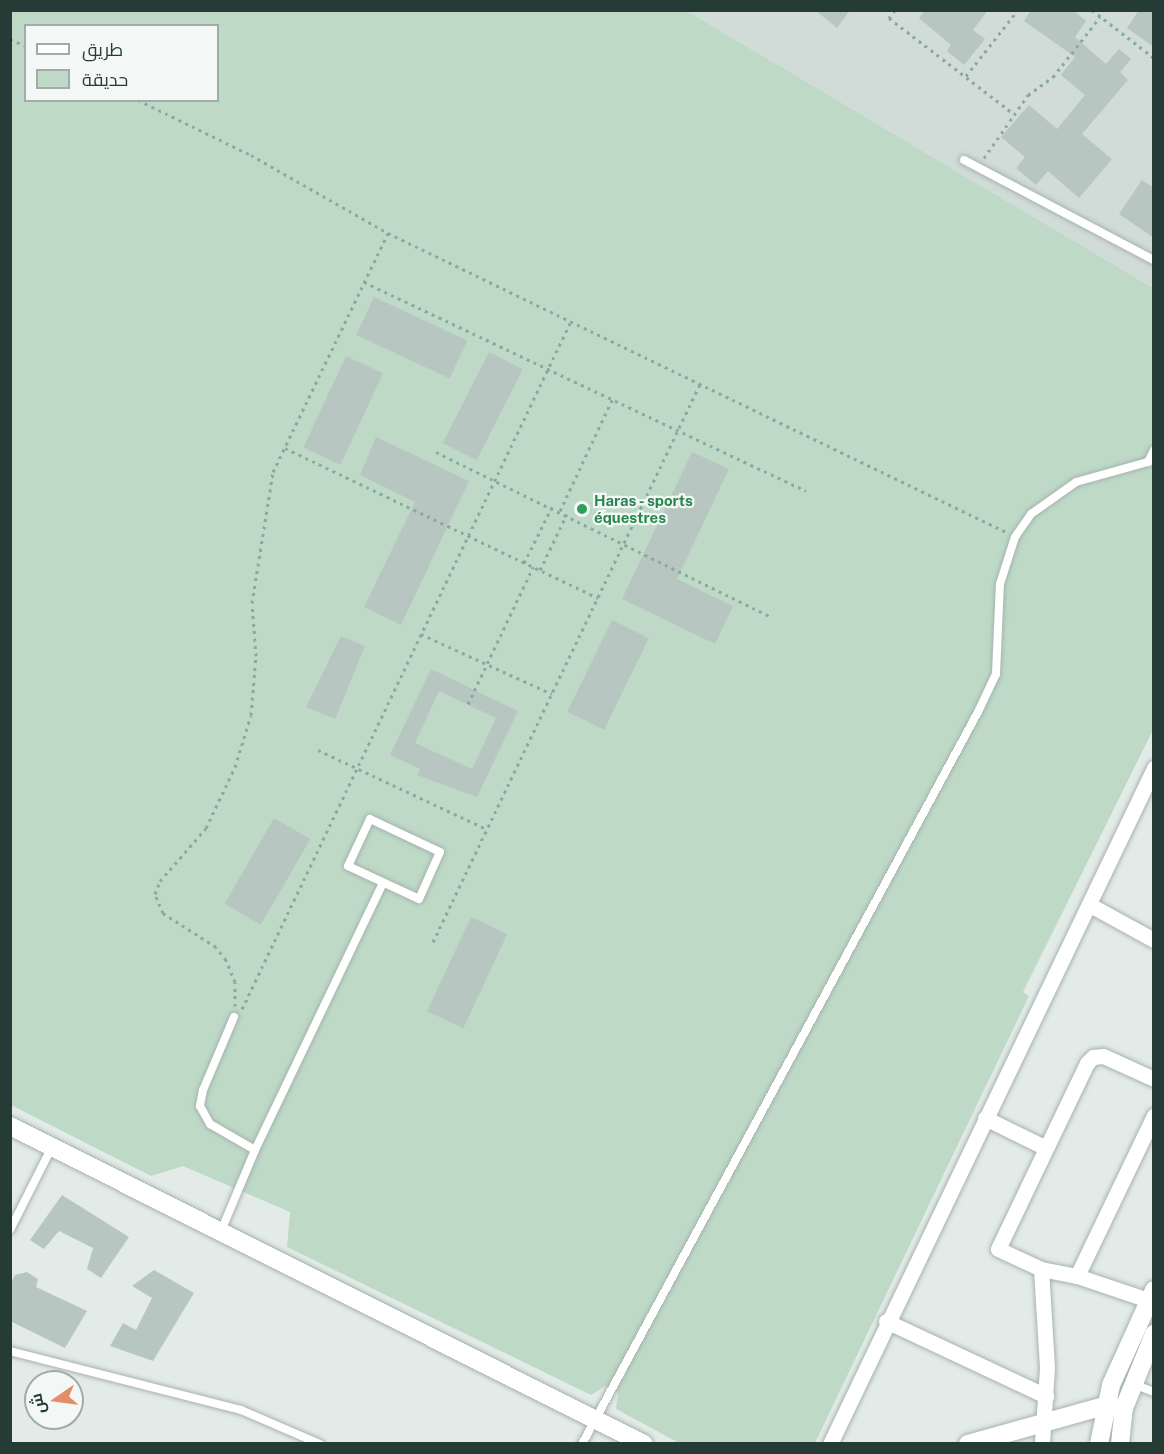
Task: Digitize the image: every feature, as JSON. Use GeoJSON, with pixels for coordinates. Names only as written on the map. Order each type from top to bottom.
{"type":"FeatureCollection","features":[{"type":"Feature","properties":{"kind":"main road"},"geometry":{"type":"LineString","coordinates":[[10,1126],[644,1443]]}},
{"type":"Feature","properties":{"kind":"main road"},"geometry":{"type":"LineString","coordinates":[[1099,1443],[1104,1406],[1124,1348],[1152,1297]]}},
{"type":"Feature","properties":{"kind":"main road"},"geometry":{"type":"LineString","coordinates":[[1120,1443],[1125,1408],[1154,1334]]}},
{"type":"Feature","properties":{"kind":"main road"},"geometry":{"type":"LineString","coordinates":[[968,1443],[1043,1420],[1104,1406],[1125,1408]]}},
{"type":"Feature","properties":{"kind":"street"},"geometry":{"type":"LineString","coordinates":[[830,1443],[886,1321],[1090,905],[1153,770]]}},
{"type":"Feature","properties":{"kind":"street"},"geometry":{"type":"LineString","coordinates":[[1090,905],[1154,940]]}},
{"type":"Feature","properties":{"kind":"street"},"geometry":{"type":"LineString","coordinates":[[1152,1297],[1077,1276],[1041,1269],[998,1249],[1093,1057],[1103,1056],[1154,1079]]}},
{"type":"Feature","properties":{"kind":"street"},"geometry":{"type":"LineString","coordinates":[[1077,1276],[1154,1115]]}},
{"type":"Feature","properties":{"kind":"street"},"geometry":{"type":"LineString","coordinates":[[986,1118],[1046,1148]]}},
{"type":"Feature","properties":{"kind":"street"},"geometry":{"type":"LineString","coordinates":[[1041,1269],[1046,1396],[1042,1443]]}},
{"type":"Feature","properties":{"kind":"street"},"geometry":{"type":"LineString","coordinates":[[886,1321],[1046,1396]]}},
{"type":"Feature","properties":{"kind":"lane"},"geometry":{"type":"LineString","coordinates":[[964,160],[1154,260]]}},
{"type":"Feature","properties":{"kind":"lane"},"geometry":{"type":"LineString","coordinates":[[582,1443],[983,703],[996,674],[1000,584],[1015,537],[1031,514],[1076,482],[1148,462],[1154,450]]}},
{"type":"Feature","properties":{"kind":"lane"},"geometry":{"type":"LineString","coordinates":[[370,819],[440,852],[419,899],[383,883],[348,866],[370,819]]}},
{"type":"Feature","properties":{"kind":"lane"},"geometry":{"type":"LineString","coordinates":[[221,1231],[255,1150],[383,883]]}},
{"type":"Feature","properties":{"kind":"lane"},"geometry":{"type":"LineString","coordinates":[[234,1017],[203,1090],[200,1106],[210,1124],[255,1150]]}},
{"type":"Feature","properties":{"kind":"lane"},"geometry":{"type":"LineString","coordinates":[[10,1230],[52,1147]]}},
{"type":"Feature","properties":{"kind":"lane"},"geometry":{"type":"LineString","coordinates":[[10,1351],[241,1410],[320,1443]]}},
{"type":"Feature","properties":{"kind":"lane"},"geometry":{"type":"LineString","coordinates":[[1133,1384],[1154,1392]]}},
{"type":"Feature","properties":{"kind":"path"},"geometry":{"type":"LineString","coordinates":[[895,10],[890,18],[1013,113]]}},
{"type":"Feature","properties":{"kind":"path"},"geometry":{"type":"LineString","coordinates":[[966,76],[1018,10]]}},
{"type":"Feature","properties":{"kind":"path"},"geometry":{"type":"LineString","coordinates":[[1092,10],[1154,57]]}},
{"type":"Feature","properties":{"kind":"path"},"geometry":{"type":"LineString","coordinates":[[977,168],[1013,113],[1028,95],[1053,76],[1100,17]]}},
{"type":"Feature","properties":{"kind":"path"},"geometry":{"type":"LineString","coordinates":[[10,39],[24,45]]}},
{"type":"Feature","properties":{"kind":"path"},"geometry":{"type":"LineString","coordinates":[[142,102],[251,155],[388,233],[572,320],[1015,537]]}},
{"type":"Feature","properties":{"kind":"path"},"geometry":{"type":"LineString","coordinates":[[234,1017],[235,982],[226,960],[216,947],[163,913],[155,894],[160,881],[206,828],[244,742],[255,677],[255,580],[273,471],[388,233]]}},
{"type":"Feature","properties":{"kind":"path"},"geometry":{"type":"LineString","coordinates":[[364,282],[806,491]]}},
{"type":"Feature","properties":{"kind":"path"},"geometry":{"type":"LineString","coordinates":[[234,1017],[242,1009],[572,320]]}},
{"type":"Feature","properties":{"kind":"path"},"geometry":{"type":"LineString","coordinates":[[433,942],[700,384]]}},
{"type":"Feature","properties":{"kind":"path"},"geometry":{"type":"LineString","coordinates":[[560,511],[612,400]]}},
{"type":"Feature","properties":{"kind":"path"},"geometry":{"type":"LineString","coordinates":[[285,448],[598,597]]}},
{"type":"Feature","properties":{"kind":"path"},"geometry":{"type":"LineString","coordinates":[[436,452],[625,542],[770,616]]}},
{"type":"Feature","properties":{"kind":"path"},"geometry":{"type":"LineString","coordinates":[[524,563],[552,507]]}},
{"type":"Feature","properties":{"kind":"path"},"geometry":{"type":"LineString","coordinates":[[540,570],[567,514]]}},
{"type":"Feature","properties":{"kind":"path"},"geometry":{"type":"LineString","coordinates":[[468,704],[533,567]]}},
{"type":"Feature","properties":{"kind":"path"},"geometry":{"type":"LineString","coordinates":[[422,634],[552,694]]}},
{"type":"Feature","properties":{"kind":"path"},"geometry":{"type":"LineString","coordinates":[[318,750],[488,829]]}},
{"type":"Feature","properties":{"kind":"shaded area"},"geometry":{"type":"Polygon","coordinates":[[[687,11],[1153,11],[1153,288],[687,11]]]}},
{"type":"Feature","properties":{"kind":"green space","name":"Haras - sports équestres"},"geometry":{"type":"Polygon","coordinates":[[[11,11],[687,11],[1153,288],[1153,730],[1023,992],[1029,996],[815,1443],[679,1443],[616,1409],[618,1393],[605,1386],[591,1395],[287,1247],[290,1212],[183,1166],[151,1176],[11,1105],[11,11]]]}},
{"type":"Feature","properties":{"kind":"building"},"geometry":{"type":"Polygon","coordinates":[[[815,10],[850,10],[837,28],[815,10]]]}},
{"type":"Feature","properties":{"kind":"building"},"geometry":{"type":"Polygon","coordinates":[[[925,10],[988,10],[973,30],[985,39],[964,65],[947,51],[951,45],[919,18],[925,10]]]}},
{"type":"Feature","properties":{"kind":"building"},"geometry":{"type":"Polygon","coordinates":[[[1031,10],[1073,10],[1086,21],[1075,37],[1106,64],[1119,49],[1131,59],[1120,72],[1128,80],[1082,134],[1112,159],[1079,198],[1048,171],[1036,185],[1016,168],[1025,157],[1001,137],[1029,105],[1057,129],[1085,95],[1061,75],[1075,57],[1024,21],[1031,10]]]}},
{"type":"Feature","properties":{"kind":"building"},"geometry":{"type":"Polygon","coordinates":[[[1139,10],[1154,10],[1154,47],[1127,28],[1139,10]]]}},
{"type":"Feature","properties":{"kind":"building"},"geometry":{"type":"Polygon","coordinates":[[[1142,180],[1154,188],[1154,238],[1119,214],[1142,180]]]}},
{"type":"Feature","properties":{"kind":"building"},"geometry":{"type":"Polygon","coordinates":[[[374,297],[467,341],[450,379],[356,335],[374,297]]]}},
{"type":"Feature","properties":{"kind":"building"},"geometry":{"type":"Polygon","coordinates":[[[489,352],[523,369],[477,460],[443,443],[489,352]]]}},
{"type":"Feature","properties":{"kind":"building"},"geometry":{"type":"Polygon","coordinates":[[[346,356],[383,373],[340,465],[303,448],[346,356]]]}},
{"type":"Feature","properties":{"kind":"building"},"geometry":{"type":"Polygon","coordinates":[[[376,437],[469,481],[401,625],[364,607],[415,502],[360,475],[376,437]]]}},
{"type":"Feature","properties":{"kind":"building"},"geometry":{"type":"Polygon","coordinates":[[[692,452],[729,469],[677,579],[733,606],[715,644],[622,599],[692,452]]]}},
{"type":"Feature","properties":{"kind":"building"},"geometry":{"type":"Polygon","coordinates":[[[612,620],[649,638],[604,730],[567,712],[612,620]]]}},
{"type":"Feature","properties":{"kind":"building"},"geometry":{"type":"Polygon","coordinates":[[[341,636],[365,646],[335,719],[306,707],[341,636]]]}},
{"type":"Feature","properties":{"kind":"building"},"geometry":{"type":"Polygon","coordinates":[[[431,669],[518,711],[477,797],[417,775],[420,769],[390,755],[431,669]],[[439,691],[415,743],[472,769],[496,718],[439,691]]]}},
{"type":"Feature","properties":{"kind":"building"},"geometry":{"type":"Polygon","coordinates":[[[274,818],[310,839],[261,925],[225,904],[274,818]]]}},
{"type":"Feature","properties":{"kind":"building"},"geometry":{"type":"Polygon","coordinates":[[[471,917],[507,934],[463,1028],[427,1011],[471,917]]]}},
{"type":"Feature","properties":{"kind":"building"},"geometry":{"type":"Polygon","coordinates":[[[62,1195],[129,1237],[101,1278],[87,1269],[93,1248],[59,1231],[44,1249],[30,1240],[62,1195]]]}},
{"type":"Feature","properties":{"kind":"building"},"geometry":{"type":"Polygon","coordinates":[[[154,1270],[194,1293],[153,1361],[110,1346],[123,1323],[136,1330],[152,1298],[132,1286],[154,1270]]]}},
{"type":"Feature","properties":{"kind":"building"},"geometry":{"type":"Polygon","coordinates":[[[27,1272],[38,1279],[36,1287],[87,1311],[65,1348],[10,1321],[10,1284],[15,1275],[27,1272]]]}},
{"type":"Feature","properties":{"kind":"place","name":"Haras - sports équestres"},"geometry":{"type":"Point","coordinates":[582,509]}}]}
